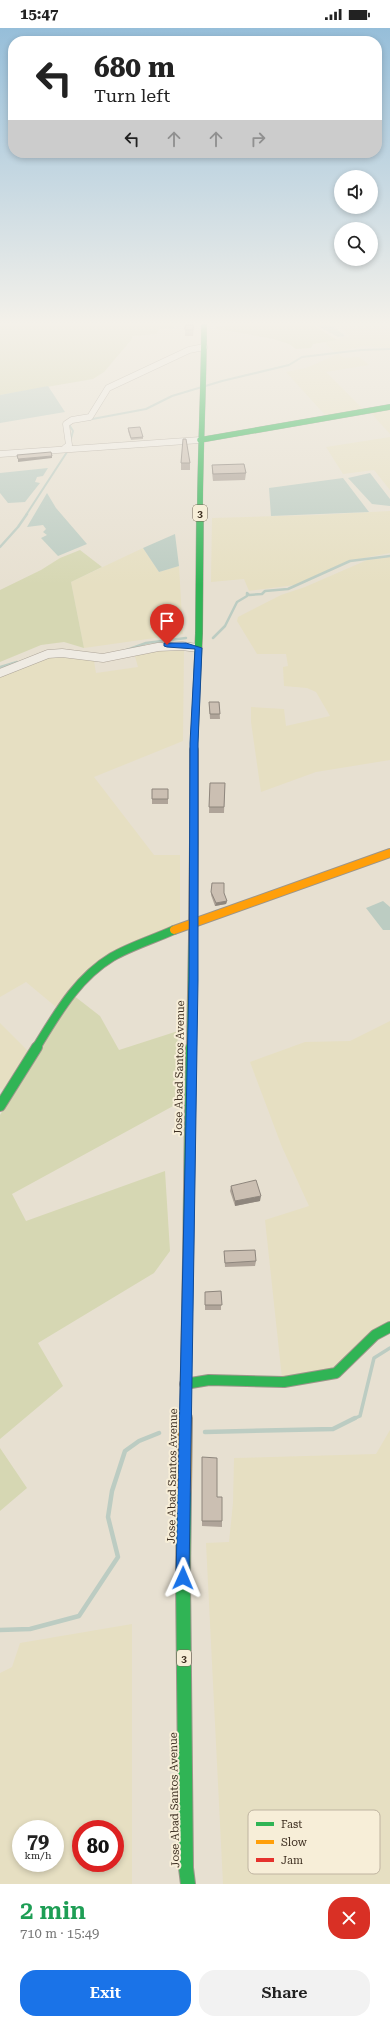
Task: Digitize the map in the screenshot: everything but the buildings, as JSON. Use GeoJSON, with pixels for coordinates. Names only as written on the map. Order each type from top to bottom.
{"type":"FeatureCollection","features":[{"type":"Feature","properties":{"kind":"main road","name":"Jose Abad Santos Avenue"},"geometry":{"type":"LineString","coordinates":[[188,1884],[186,1868],[183,1578],[193,922],[194,743],[198,648],[200,440],[202,412]]}},
{"type":"Feature","properties":{"kind":"main road"},"geometry":{"type":"LineString","coordinates":[[200,440],[359,412]]}},
{"type":"Feature","properties":{"kind":"main road"},"geometry":{"type":"LineString","coordinates":[[0,1106],[70,994],[90,974],[112,957],[193,922],[390,854]]}},
{"type":"Feature","properties":{"kind":"main road"},"geometry":{"type":"LineString","coordinates":[[186,1384],[208,1380],[284,1382],[336,1373],[375,1335],[390,1327]]}},
{"type":"Feature","properties":{"kind":"main road"},"geometry":{"type":"LineString","coordinates":[[185,1884],[186,1868]]}},
{"type":"Feature","properties":{"kind":"street"},"geometry":{"type":"LineString","coordinates":[[65,448],[69,445],[69,434],[66,426],[68,422],[90,417],[93,412]]}},
{"type":"Feature","properties":{"kind":"street"},"geometry":{"type":"LineString","coordinates":[[0,454],[65,448],[200,440]]}},
{"type":"Feature","properties":{"kind":"street"},"geometry":{"type":"LineString","coordinates":[[0,673],[41,656],[54,653],[100,658],[113,657],[134,651],[167,645],[186,645],[198,648]]}},
{"type":"Feature","properties":{"kind":"shaded area"},"geometry":{"type":"Polygon","coordinates":[[[0,412],[65,412],[0,423],[0,412]]]}},
{"type":"Feature","properties":{"kind":"shaded area"},"geometry":{"type":"Polygon","coordinates":[[[322,412],[349,412],[326,416],[322,412]]]}},
{"type":"Feature","properties":{"kind":"shaded area"},"geometry":{"type":"Polygon","coordinates":[[[370,412],[390,412],[390,434],[370,412]]]}},
{"type":"Feature","properties":{"kind":"shaded area"},"geometry":{"type":"Polygon","coordinates":[[[390,437],[390,490],[374,470],[343,474],[326,447],[390,437]]]}},
{"type":"Feature","properties":{"kind":"shaded area"},"geometry":{"type":"Polygon","coordinates":[[[48,468],[43,476],[37,477],[35,482],[40,483],[25,502],[8,503],[0,493],[0,473],[48,468]]]}},
{"type":"Feature","properties":{"kind":"shaded area"},"geometry":{"type":"Polygon","coordinates":[[[370,473],[390,499],[390,506],[372,504],[348,478],[370,473]]]}},
{"type":"Feature","properties":{"kind":"shaded area"},"geometry":{"type":"Polygon","coordinates":[[[343,478],[369,512],[271,516],[269,488],[343,478]]]}},
{"type":"Feature","properties":{"kind":"shaded area"},"geometry":{"type":"Polygon","coordinates":[[[47,493],[56,508],[87,544],[58,556],[41,538],[47,535],[43,532],[46,529],[43,525],[27,527],[47,493]]]}},
{"type":"Feature","properties":{"kind":"shaded area"},"geometry":{"type":"Polygon","coordinates":[[[390,511],[390,553],[348,561],[295,585],[249,591],[244,579],[211,582],[212,518],[390,511]]]}},
{"type":"Feature","properties":{"kind":"shaded area"},"geometry":{"type":"Polygon","coordinates":[[[175,534],[179,566],[159,572],[143,548],[175,534]]]}},
{"type":"Feature","properties":{"kind":"shaded area"},"geometry":{"type":"Polygon","coordinates":[[[143,548],[159,572],[179,566],[183,634],[84,648],[71,582],[143,548]]]}},
{"type":"Feature","properties":{"kind":"shaded area"},"geometry":{"type":"Polygon","coordinates":[[[390,557],[390,760],[316,772],[261,792],[251,722],[251,707],[284,709],[286,726],[330,716],[316,692],[307,688],[284,686],[283,667],[288,666],[286,654],[257,654],[237,621],[238,617],[281,595],[305,587],[367,560],[390,557]]]}},
{"type":"Feature","properties":{"kind":"shaded area"},"geometry":{"type":"Polygon","coordinates":[[[184,647],[183,741],[94,777],[154,855],[180,855],[180,925],[110,955],[56,1007],[26,982],[0,997],[0,676],[54,655],[94,661],[96,673],[138,667],[134,653],[184,647]]]}},
{"type":"Feature","properties":{"kind":"shaded area"},"geometry":{"type":"Polygon","coordinates":[[[383,901],[390,907],[390,930],[383,930],[366,908],[383,901]]]}},
{"type":"Feature","properties":{"kind":"shaded area"},"geometry":{"type":"Polygon","coordinates":[[[390,1021],[390,1323],[331,1371],[282,1378],[265,1220],[309,1206],[282,1147],[250,1062],[305,1042],[350,1041],[390,1021]]]}},
{"type":"Feature","properties":{"kind":"shaded area"},"geometry":{"type":"Polygon","coordinates":[[[0,1023],[29,1052],[6,1092],[0,1088],[0,1023]]]}},
{"type":"Feature","properties":{"kind":"shaded area"},"geometry":{"type":"Polygon","coordinates":[[[390,1430],[390,1884],[223,1884],[206,1543],[229,1542],[233,1503],[234,1458],[376,1454],[390,1430]]]}},
{"type":"Feature","properties":{"kind":"shaded area"},"geometry":{"type":"Polygon","coordinates":[[[132,1624],[132,1884],[0,1884],[0,1673],[12,1667],[20,1643],[132,1624]]]}},
{"type":"Feature","properties":{"kind":"green space"},"geometry":{"type":"Polygon","coordinates":[[[80,550],[102,567],[71,582],[84,648],[64,642],[41,645],[0,662],[0,590],[41,570],[60,558],[80,550]]]}},
{"type":"Feature","properties":{"kind":"green space"},"geometry":{"type":"Polygon","coordinates":[[[73,995],[100,1016],[119,1050],[178,1031],[175,1105],[12,1194],[26,1221],[165,1171],[170,1251],[154,1273],[38,1343],[63,1386],[0,1439],[0,1115],[73,995]]]}},
{"type":"Feature","properties":{"kind":"green space"},"geometry":{"type":"Polygon","coordinates":[[[0,1448],[27,1488],[0,1511],[0,1448]]]}},
{"type":"Feature","properties":{"kind":"waterway"},"geometry":{"type":"LineString","coordinates":[[87,420],[132,412]]}},
{"type":"Feature","properties":{"kind":"waterway"},"geometry":{"type":"LineString","coordinates":[[70,422],[68,423],[73,431],[70,442]]}},
{"type":"Feature","properties":{"kind":"waterway"},"geometry":{"type":"LineString","coordinates":[[26,515],[67,452]]}},
{"type":"Feature","properties":{"kind":"waterway"},"geometry":{"type":"LineString","coordinates":[[0,547],[18,527],[27,514]]}},
{"type":"Feature","properties":{"kind":"waterway"},"geometry":{"type":"LineString","coordinates":[[213,638],[225,626],[237,602],[247,596],[247,593],[249,595],[262,594],[265,591],[288,589],[350,561],[390,556]]}},
{"type":"Feature","properties":{"kind":"waterway"},"geometry":{"type":"LineString","coordinates":[[124,651],[146,643],[186,638]]}},
{"type":"Feature","properties":{"kind":"waterway"},"geometry":{"type":"LineString","coordinates":[[0,667],[17,662]]}},
{"type":"Feature","properties":{"kind":"waterway"},"geometry":{"type":"LineString","coordinates":[[353,1419],[360,1416],[374,1358],[390,1348]]}},
{"type":"Feature","properties":{"kind":"waterway"},"geometry":{"type":"LineString","coordinates":[[205,1432],[333,1429],[353,1419]]}},
{"type":"Feature","properties":{"kind":"waterway"},"geometry":{"type":"LineString","coordinates":[[0,1630],[30,1629],[79,1616],[118,1557],[108,1517],[112,1491],[125,1451],[139,1441],[159,1433]]}},
{"type":"Feature","properties":{"kind":"traffic: fast"},"geometry":{"type":"LineString","coordinates":[[194,842],[194,743],[199,633],[200,442],[202,412]]}},
{"type":"Feature","properties":{"kind":"traffic: fast"},"geometry":{"type":"LineString","coordinates":[[200,440],[363,412]]}},
{"type":"Feature","properties":{"kind":"traffic: fast"},"geometry":{"type":"LineString","coordinates":[[0,1106],[70,994],[90,974],[112,957],[174,930]]}},
{"type":"Feature","properties":{"kind":"traffic: fast"},"geometry":{"type":"LineString","coordinates":[[188,1261],[193,939]]}},
{"type":"Feature","properties":{"kind":"traffic: fast"},"geometry":{"type":"LineString","coordinates":[[185,1384],[209,1380],[284,1382],[336,1373],[375,1335],[390,1327]]}},
{"type":"Feature","properties":{"kind":"traffic: fast"},"geometry":{"type":"LineString","coordinates":[[184,1490],[183,1578],[186,1868],[188,1884]]}},
{"type":"Feature","properties":{"kind":"traffic: slow"},"geometry":{"type":"LineString","coordinates":[[174,930],[390,853]]}},
{"type":"Feature","properties":{"kind":"traffic: slow"},"geometry":{"type":"LineString","coordinates":[[184,1490],[188,1261]]}},
{"type":"Feature","properties":{"kind":"traffic: jam"},"geometry":{"type":"LineString","coordinates":[[193,939],[194,842]]}},
{"type":"Feature","properties":{"kind":"route"},"geometry":{"type":"LineString","coordinates":[[167,645],[186,645],[198,648],[194,743],[193,980],[183,1578]]}}]}
